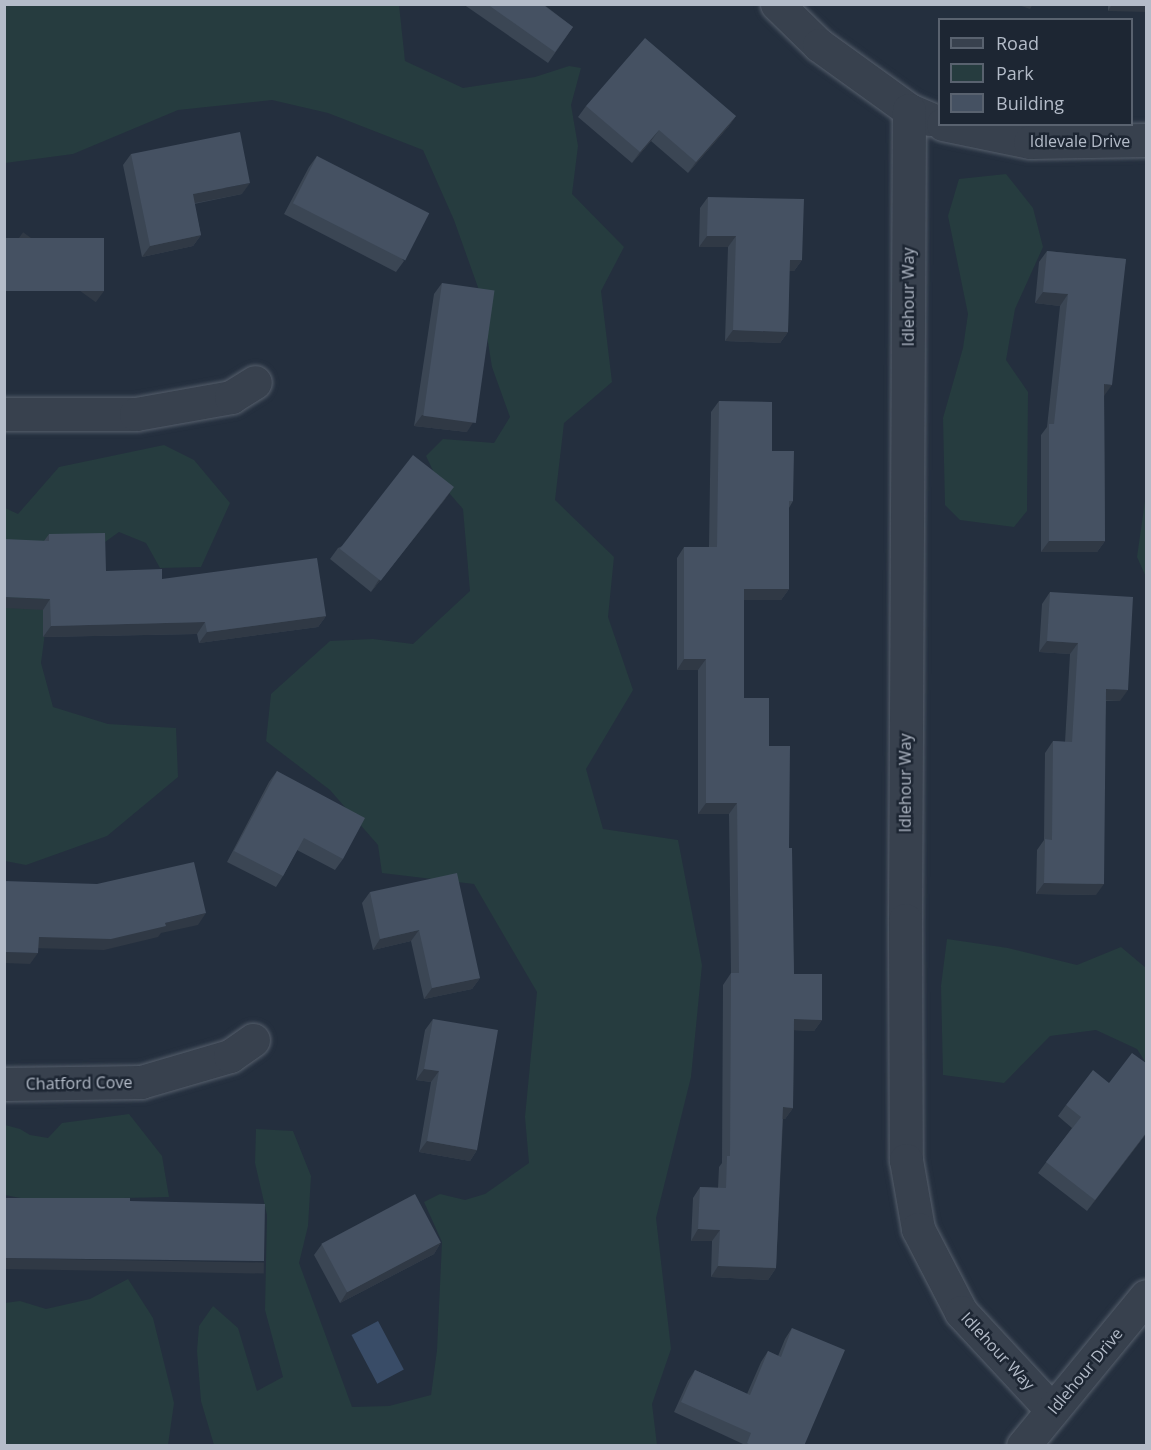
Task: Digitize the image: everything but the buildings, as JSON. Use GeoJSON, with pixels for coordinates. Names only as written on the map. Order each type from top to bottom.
{"type":"FeatureCollection","features":[{"type":"Feature","properties":{"kind":"street","name":"Idlevale Drive"},"geometry":{"type":"LineString","coordinates":[[777,4],[819,45],[909,110],[938,123]]}},
{"type":"Feature","properties":{"kind":"street","name":"Idlehour Way"},"geometry":{"type":"LineString","coordinates":[[909,110],[906,1160],[918,1229],[961,1312],[1052,1410]]}},
{"type":"Feature","properties":{"kind":"street","name":"Idlevale Drive"},"geometry":{"type":"LineString","coordinates":[[951,126],[1030,142],[1146,140]]}},
{"type":"Feature","properties":{"kind":"street"},"geometry":{"type":"LineString","coordinates":[[4,414],[136,414],[231,397],[255,382]]}},
{"type":"Feature","properties":{"kind":"street","name":"Chatford Cove"},"geometry":{"type":"LineString","coordinates":[[4,1084],[141,1082],[230,1056],[253,1040]]}},
{"type":"Feature","properties":{"kind":"street","name":"Idlehour Drive"},"geometry":{"type":"LineString","coordinates":[[1023,1446],[1146,1296]]}},
{"type":"Feature","properties":{"kind":"green space"},"geometry":{"type":"Polygon","coordinates":[[[4,5],[399,5],[405,61],[463,88],[535,77],[569,66],[581,68],[571,105],[578,146],[572,194],[624,247],[601,291],[612,382],[564,423],[555,500],[614,557],[608,617],[633,690],[586,769],[603,829],[678,840],[702,965],[691,1077],[656,1218],[671,1349],[652,1404],[657,1445],[214,1445],[201,1401],[197,1351],[199,1326],[213,1306],[238,1328],[257,1391],[283,1377],[265,1310],[267,1215],[255,1163],[256,1129],[293,1131],[311,1176],[308,1226],[299,1263],[352,1407],[389,1406],[431,1395],[437,1350],[442,1242],[424,1202],[440,1194],[465,1200],[485,1194],[529,1163],[525,1117],[537,992],[474,884],[382,873],[378,845],[330,790],[266,741],[271,694],[330,641],[373,639],[413,644],[470,591],[463,509],[437,479],[426,456],[443,439],[494,443],[510,417],[492,367],[480,293],[454,220],[423,150],[328,113],[272,100],[178,110],[73,154],[5,163],[4,5]]]}},
{"type":"Feature","properties":{"kind":"green space"},"geometry":{"type":"Polygon","coordinates":[[[1006,174],[1033,208],[1043,247],[1015,309],[1006,360],[1028,392],[1027,511],[1014,527],[960,520],[945,505],[943,418],[963,348],[968,314],[948,216],[959,179],[1006,174]]]}},
{"type":"Feature","properties":{"kind":"green space"},"geometry":{"type":"Polygon","coordinates":[[[164,445],[194,460],[230,503],[201,567],[160,568],[146,543],[119,532],[52,580],[41,663],[53,707],[108,724],[176,728],[178,777],[107,836],[26,865],[5,861],[5,508],[18,514],[59,467],[164,445]]]}},
{"type":"Feature","properties":{"kind":"green space"},"geometry":{"type":"Polygon","coordinates":[[[1146,494],[1146,577],[1137,557],[1146,494]]]}},
{"type":"Feature","properties":{"kind":"green space"},"geometry":{"type":"Polygon","coordinates":[[[947,939],[1008,948],[1077,965],[1121,947],[1146,968],[1146,1063],[1137,1049],[1096,1030],[1050,1036],[1004,1083],[943,1075],[941,986],[947,939]]]}},
{"type":"Feature","properties":{"kind":"green space"},"geometry":{"type":"Polygon","coordinates":[[[129,1114],[162,1156],[169,1197],[31,1200],[5,1195],[5,1125],[20,1129],[30,1135],[48,1138],[62,1123],[129,1114]]]}},
{"type":"Feature","properties":{"kind":"green space"},"geometry":{"type":"Polygon","coordinates":[[[128,1279],[153,1318],[174,1403],[168,1445],[5,1445],[5,1303],[20,1301],[46,1309],[90,1299],[128,1279]]]}},
{"type":"Feature","properties":{"kind":"water"},"geometry":{"type":"Polygon","coordinates":[[[378,1321],[404,1370],[377,1384],[352,1335],[378,1321]]]}}]}
